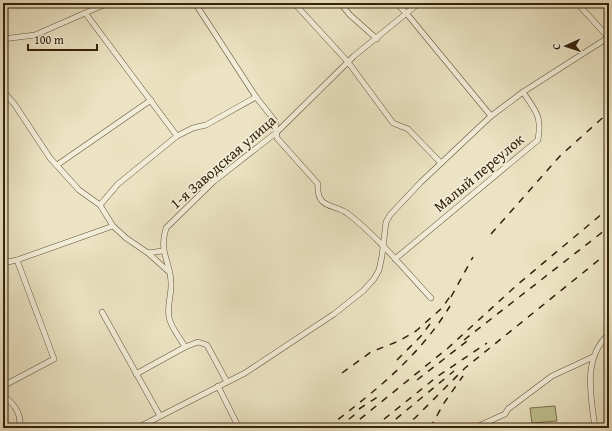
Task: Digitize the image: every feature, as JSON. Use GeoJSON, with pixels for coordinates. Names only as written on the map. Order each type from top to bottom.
{"type":"FeatureCollection","features":[{"type":"Feature","properties":{"kind":"street"},"geometry":{"type":"LineString","coordinates":[[3,38],[35,35],[86,14],[108,3]]}},
{"type":"Feature","properties":{"kind":"street"},"geometry":{"type":"LineString","coordinates":[[195,3],[256,97],[275,121],[277,138],[318,184],[317,192],[322,200],[329,207],[345,212],[383,246],[431,298]]}},
{"type":"Feature","properties":{"kind":"street"},"geometry":{"type":"LineString","coordinates":[[294,3],[348,62],[393,123],[408,129],[441,163]]}},
{"type":"Feature","properties":{"kind":"street"},"geometry":{"type":"LineString","coordinates":[[340,3],[350,15],[377,39]]}},
{"type":"Feature","properties":{"kind":"street"},"geometry":{"type":"LineString","coordinates":[[396,3],[407,14],[491,116]]}},
{"type":"Feature","properties":{"kind":"street","name":"1-я Заводская улица"},"geometry":{"type":"LineString","coordinates":[[186,347],[169,318],[168,305],[171,285],[169,272],[162,251],[163,238],[166,228],[213,182],[277,132],[348,62],[419,3]]}},
{"type":"Feature","properties":{"kind":"street"},"geometry":{"type":"LineString","coordinates":[[137,428],[227,382],[273,356],[363,291],[374,279],[379,270],[386,222],[390,215],[441,163],[491,116],[523,92],[609,37],[577,3]]}},
{"type":"Feature","properties":{"kind":"street"},"geometry":{"type":"LineString","coordinates":[[86,14],[151,100],[176,136]]}},
{"type":"Feature","properties":{"kind":"street"},"geometry":{"type":"LineString","coordinates":[[3,91],[15,105],[50,158],[58,165],[78,190],[100,205],[113,226],[126,238],[148,253],[169,272]]}},
{"type":"Feature","properties":{"kind":"street","name":"Малый переулок"},"geometry":{"type":"LineString","coordinates":[[395,259],[538,140],[541,124],[536,111],[523,92]]}},
{"type":"Feature","properties":{"kind":"street"},"geometry":{"type":"LineString","coordinates":[[100,205],[118,184],[176,136],[192,128],[206,125],[256,97]]}},
{"type":"Feature","properties":{"kind":"street"},"geometry":{"type":"LineString","coordinates":[[58,165],[151,100]]}},
{"type":"Feature","properties":{"kind":"street"},"geometry":{"type":"LineString","coordinates":[[3,263],[17,260],[113,226]]}},
{"type":"Feature","properties":{"kind":"street"},"geometry":{"type":"LineString","coordinates":[[148,253],[162,251]]}},
{"type":"Feature","properties":{"kind":"street"},"geometry":{"type":"LineString","coordinates":[[3,386],[54,359],[17,260]]}},
{"type":"Feature","properties":{"kind":"street"},"geometry":{"type":"LineString","coordinates":[[102,312],[160,416]]}},
{"type":"Feature","properties":{"kind":"street"},"geometry":{"type":"LineString","coordinates":[[594,428],[590,384],[593,357],[604,338],[609,334]]}},
{"type":"Feature","properties":{"kind":"street"},"geometry":{"type":"LineString","coordinates":[[136,374],[198,342],[207,345],[227,382]]}},
{"type":"Feature","properties":{"kind":"street"},"geometry":{"type":"LineString","coordinates":[[474,428],[505,414],[508,409],[552,376],[593,357]]}},
{"type":"Feature","properties":{"kind":"street"},"geometry":{"type":"LineString","coordinates":[[218,386],[238,428]]}},
{"type":"Feature","properties":{"kind":"street"},"geometry":{"type":"LineString","coordinates":[[3,396],[18,411],[20,424],[18,428]]}},
{"type":"Feature","properties":{"kind":"green space"},"geometry":{"type":"Polygon","coordinates":[[[555,406],[557,421],[532,423],[530,408],[555,406]]]}},
{"type":"Feature","properties":{"kind":"railway"},"geometry":{"type":"LineString","coordinates":[[491,234],[560,156],[609,112]]}},
{"type":"Feature","properties":{"kind":"railway"},"geometry":{"type":"LineString","coordinates":[[349,428],[448,348],[517,285],[609,208]]}},
{"type":"Feature","properties":{"kind":"railway"},"geometry":{"type":"LineString","coordinates":[[464,340],[609,227]]}},
{"type":"Feature","properties":{"kind":"railway"},"geometry":{"type":"LineString","coordinates":[[451,297],[473,257]]}},
{"type":"Feature","properties":{"kind":"railway"},"geometry":{"type":"LineString","coordinates":[[402,428],[415,418],[465,368],[600,259]]}},
{"type":"Feature","properties":{"kind":"railway"},"geometry":{"type":"LineString","coordinates":[[342,373],[371,352],[399,341],[416,331],[442,308],[453,292]]}},
{"type":"Feature","properties":{"kind":"railway"},"geometry":{"type":"LineString","coordinates":[[327,428],[362,401],[410,358],[438,324],[450,306]]}},
{"type":"Feature","properties":{"kind":"railway"},"geometry":{"type":"LineString","coordinates":[[397,360],[421,336],[430,324]]}},
{"type":"Feature","properties":{"kind":"railway"},"geometry":{"type":"LineString","coordinates":[[417,380],[471,338]]}},
{"type":"Feature","properties":{"kind":"railway"},"geometry":{"type":"LineString","coordinates":[[373,428],[438,376],[487,343]]}},
{"type":"Feature","properties":{"kind":"railway"},"geometry":{"type":"LineString","coordinates":[[385,428],[454,371]]}},
{"type":"Feature","properties":{"kind":"railway"},"geometry":{"type":"LineString","coordinates":[[430,428],[444,403],[463,376]]}},
{"type":"Feature","properties":{"kind":"railway"},"geometry":{"type":"LineString","coordinates":[[359,409],[379,396]]}},
{"type":"Feature","properties":{"kind":"railway"},"geometry":{"type":"LineString","coordinates":[[338,428],[358,412]]}}]}
